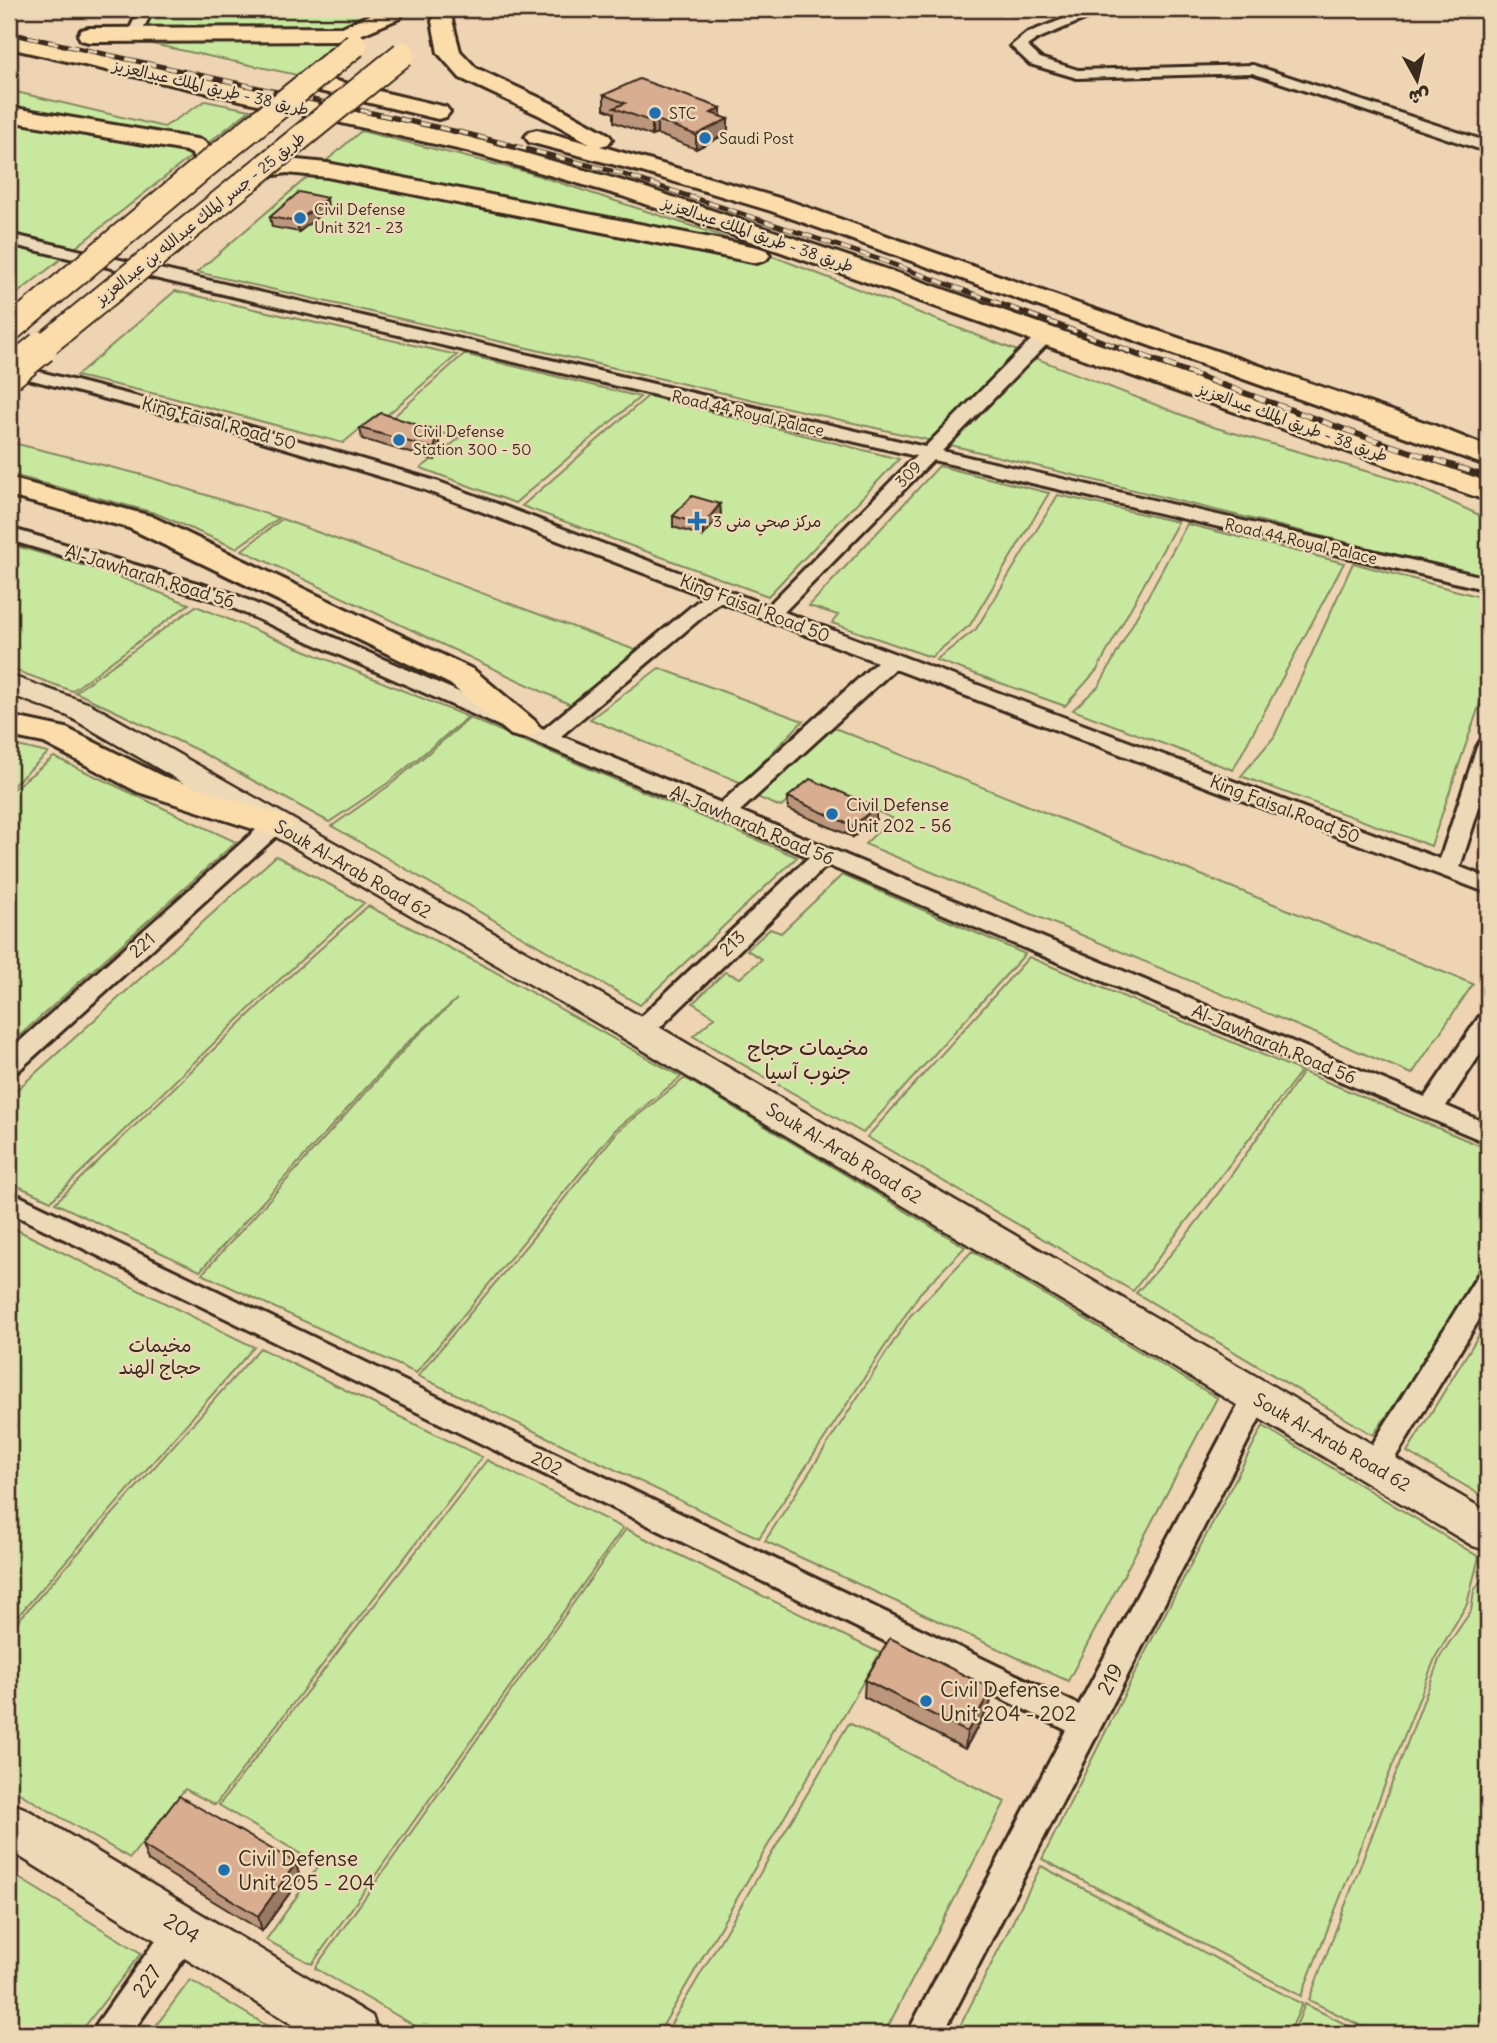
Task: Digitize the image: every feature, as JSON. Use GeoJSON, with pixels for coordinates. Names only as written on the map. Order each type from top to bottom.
{"type":"FeatureCollection","features":[{"type":"Feature","properties":{"kind":"main road"},"geometry":{"type":"LineString","coordinates":[[89,35],[346,34],[395,11]]}},
{"type":"Feature","properties":{"kind":"main road","name":"طريق 25 - جسر الملك عبدالله بن عبدالعزيز"},"geometry":{"type":"LineString","coordinates":[[9,330],[206,164],[395,11]]}},
{"type":"Feature","properties":{"kind":"main road","name":"طريق 38 - طريق الملك عبدالعزيز"},"geometry":{"type":"LineString","coordinates":[[26,23],[196,58]]}},
{"type":"Feature","properties":{"kind":"main road"},"geometry":{"type":"LineString","coordinates":[[430,32],[468,73],[547,110],[651,167]]}},
{"type":"Feature","properties":{"kind":"main road","name":"طريق 25 - جسر الملك عبدالله بن عبدالعزيز"},"geometry":{"type":"LineString","coordinates":[[9,372],[430,32]]}},
{"type":"Feature","properties":{"kind":"main road","name":"طريق 38 - طريق الملك عبدالعزيز"},"geometry":{"type":"LineString","coordinates":[[9,41],[472,145],[631,191],[905,285],[1488,492]]}},
{"type":"Feature","properties":{"kind":"main road","name":"طريق 38 - طريق الملك عبدالعزيز"},"geometry":{"type":"LineString","coordinates":[[276,75],[383,97],[490,125]]}},
{"type":"Feature","properties":{"kind":"main road"},"geometry":{"type":"LineString","coordinates":[[9,114],[193,145],[203,150],[206,164]]}},
{"type":"Feature","properties":{"kind":"main road","name":"طريق 38 - طريق الملك عبدالعزيز"},"geometry":{"type":"LineString","coordinates":[[517,132],[651,167],[792,211],[1058,306],[1423,430],[1488,457]]}},
{"type":"Feature","properties":{"kind":"main road"},"geometry":{"type":"LineString","coordinates":[[257,171],[287,166],[327,170],[905,285]]}},
{"type":"Feature","properties":{"kind":"main road"},"geometry":{"type":"LineString","coordinates":[[9,487],[140,522],[462,677],[534,733]]}},
{"type":"Feature","properties":{"kind":"main road","name":"Souk Al-Arab Road 62"},"geometry":{"type":"LineString","coordinates":[[9,684],[79,710],[275,825],[640,1032],[1488,1534]]}},
{"type":"Feature","properties":{"kind":"main road"},"geometry":{"type":"LineString","coordinates":[[9,726],[54,735],[150,784],[275,825]]}},
{"type":"Feature","properties":{"kind":"main road","name":"204"},"geometry":{"type":"LineString","coordinates":[[9,1824],[354,2034]]}},
{"type":"Feature","properties":{"kind":"street"},"geometry":{"type":"LineString","coordinates":[[134,35],[145,9]]}},
{"type":"Feature","properties":{"kind":"street"},"geometry":{"type":"LineString","coordinates":[[1102,9],[1031,37],[1018,46],[1035,61],[1077,74],[1253,69],[1488,147]]}},
{"type":"Feature","properties":{"kind":"street","name":"Road 44 Royal Palace"},"geometry":{"type":"LineString","coordinates":[[9,239],[1488,584]]}},
{"type":"Feature","properties":{"kind":"street","name":"309"},"geometry":{"type":"LineString","coordinates":[[771,614],[1046,335]]}},
{"type":"Feature","properties":{"kind":"street","name":"King Faisal Road 50"},"geometry":{"type":"LineString","coordinates":[[9,372],[88,387],[288,442],[432,486],[1488,886]]}},
{"type":"Feature","properties":{"kind":"street","name":"Al-Jawharah Road 56"},"geometry":{"type":"LineString","coordinates":[[9,534],[225,597],[534,733],[1488,1134]]}},
{"type":"Feature","properties":{"kind":"street"},"geometry":{"type":"LineString","coordinates":[[534,733],[718,594]]}},
{"type":"Feature","properties":{"kind":"street"},"geometry":{"type":"LineString","coordinates":[[724,813],[892,660]]}},
{"type":"Feature","properties":{"kind":"street"},"geometry":{"type":"LineString","coordinates":[[1448,870],[1488,747]]}},
{"type":"Feature","properties":{"kind":"street","name":"221"},"geometry":{"type":"LineString","coordinates":[[9,1065],[275,825]]}},
{"type":"Feature","properties":{"kind":"street","name":"213"},"geometry":{"type":"LineString","coordinates":[[640,1032],[824,855]]}},
{"type":"Feature","properties":{"kind":"street"},"geometry":{"type":"LineString","coordinates":[[1430,1110],[1488,1023]]}},
{"type":"Feature","properties":{"kind":"street","name":"202"},"geometry":{"type":"LineString","coordinates":[[9,1201],[1087,1724]]}},
{"type":"Feature","properties":{"kind":"street"},"geometry":{"type":"LineString","coordinates":[[1374,1467],[1488,1282]]}},
{"type":"Feature","properties":{"kind":"street","name":"219"},"geometry":{"type":"LineString","coordinates":[[924,2034],[1256,1398]]}},
{"type":"Feature","properties":{"kind":"street","name":"227"},"geometry":{"type":"LineString","coordinates":[[110,2034],[184,1929]]}},
{"type":"Feature","properties":{"kind":"green space"},"geometry":{"type":"Polygon","coordinates":[[[154,9],[379,9],[297,75],[138,41],[154,9]]]}},
{"type":"Feature","properties":{"kind":"green space"},"geometry":{"type":"Polygon","coordinates":[[[12,91],[164,127],[205,101],[250,110],[9,300],[9,93],[12,91]]]}},
{"type":"Feature","properties":{"kind":"green space"},"geometry":{"type":"Polygon","coordinates":[[[361,131],[527,172],[713,233],[1213,427],[1414,485],[1488,519],[1488,577],[967,449],[197,272],[361,131]]]}},
{"type":"Feature","properties":{"kind":"green space"},"geometry":{"type":"Polygon","coordinates":[[[175,291],[457,355],[386,416],[378,414],[343,443],[169,397],[76,376],[175,291]]]}},
{"type":"Feature","properties":{"kind":"green space"},"geometry":{"type":"Polygon","coordinates":[[[464,354],[640,397],[515,503],[421,468],[460,438],[391,419],[464,354]]]}},
{"type":"Feature","properties":{"kind":"green space"},"geometry":{"type":"Polygon","coordinates":[[[648,396],[899,459],[768,596],[522,506],[648,396]]]}},
{"type":"Feature","properties":{"kind":"green space"},"geometry":{"type":"Polygon","coordinates":[[[9,442],[143,475],[279,518],[236,548],[155,513],[9,474],[9,442]]]}},
{"type":"Feature","properties":{"kind":"green space"},"geometry":{"type":"Polygon","coordinates":[[[939,466],[1049,493],[970,625],[931,657],[832,623],[838,615],[809,606],[939,466]]]}},
{"type":"Feature","properties":{"kind":"green space"},"geometry":{"type":"Polygon","coordinates":[[[1058,495],[1178,522],[1097,670],[1065,706],[936,660],[976,629],[1058,495]]]}},
{"type":"Feature","properties":{"kind":"green space"},"geometry":{"type":"Polygon","coordinates":[[[282,519],[638,651],[571,705],[242,550],[282,519]]]}},
{"type":"Feature","properties":{"kind":"green space"},"geometry":{"type":"Polygon","coordinates":[[[1187,524],[1344,563],[1233,770],[1073,710],[1099,686],[1187,524]]]}},
{"type":"Feature","properties":{"kind":"green space"},"geometry":{"type":"Polygon","coordinates":[[[9,544],[106,572],[189,604],[72,691],[9,668],[9,544]]]}},
{"type":"Feature","properties":{"kind":"green space"},"geometry":{"type":"Polygon","coordinates":[[[1353,563],[1488,599],[1488,680],[1431,846],[1241,776],[1274,737],[1353,563]]]}},
{"type":"Feature","properties":{"kind":"green space"},"geometry":{"type":"Polygon","coordinates":[[[196,606],[468,717],[388,783],[329,822],[199,751],[75,692],[196,606]]]}},
{"type":"Feature","properties":{"kind":"green space"},"geometry":{"type":"Polygon","coordinates":[[[659,668],[803,721],[742,783],[590,719],[659,668]]]}},
{"type":"Feature","properties":{"kind":"green space"},"geometry":{"type":"Polygon","coordinates":[[[470,718],[797,857],[640,1005],[332,826],[390,785],[470,718]]]}},
{"type":"Feature","properties":{"kind":"green space"},"geometry":{"type":"Polygon","coordinates":[[[832,727],[1473,984],[1412,1074],[865,844],[892,818],[811,782],[781,807],[752,795],[832,727]]]}},
{"type":"Feature","properties":{"kind":"green space"},"geometry":{"type":"Polygon","coordinates":[[[9,744],[48,753],[9,789],[9,744]]]}},
{"type":"Feature","properties":{"kind":"green space"},"geometry":{"type":"Polygon","coordinates":[[[54,757],[236,842],[9,1045],[9,792],[54,757]]]}},
{"type":"Feature","properties":{"kind":"green space"},"geometry":{"type":"Polygon","coordinates":[[[276,856],[364,903],[276,983],[51,1201],[9,1182],[9,1097],[276,856]]]}},
{"type":"Feature","properties":{"kind":"green space"},"geometry":{"type":"Polygon","coordinates":[[[842,875],[1025,954],[863,1133],[693,1036],[715,1017],[693,1003],[725,972],[740,978],[762,959],[747,950],[770,929],[781,933],[842,875]]]}},
{"type":"Feature","properties":{"kind":"green space"},"geometry":{"type":"Polygon","coordinates":[[[368,906],[490,969],[681,1077],[615,1130],[416,1373],[202,1274],[411,1042],[457,999],[408,1042],[200,1271],[55,1203],[279,986],[368,906]]]}},
{"type":"Feature","properties":{"kind":"green space"},"geometry":{"type":"Polygon","coordinates":[[[1029,957],[1301,1071],[1133,1291],[867,1137],[1029,957]]]}},
{"type":"Feature","properties":{"kind":"green space"},"geometry":{"type":"Polygon","coordinates":[[[1303,1072],[1488,1149],[1488,1254],[1408,1385],[1373,1435],[1136,1293],[1203,1214],[1303,1072]]]}},
{"type":"Feature","properties":{"kind":"green space"},"geometry":{"type":"Polygon","coordinates":[[[685,1078],[965,1247],[920,1293],[759,1538],[418,1376],[618,1131],[685,1078]]]}},
{"type":"Feature","properties":{"kind":"green space"},"geometry":{"type":"Polygon","coordinates":[[[9,1226],[254,1347],[9,1626],[9,1226]]]}},
{"type":"Feature","properties":{"kind":"green space"},"geometry":{"type":"Polygon","coordinates":[[[972,1251],[1217,1398],[1068,1681],[765,1541],[910,1316],[972,1251]]]}},
{"type":"Feature","properties":{"kind":"green space"},"geometry":{"type":"Polygon","coordinates":[[[1488,1320],[1488,1499],[1407,1452],[1488,1320]]]}},
{"type":"Feature","properties":{"kind":"green space"},"geometry":{"type":"Polygon","coordinates":[[[260,1348],[482,1457],[215,1805],[185,1789],[130,1858],[9,1787],[9,1631],[260,1348]]]}},
{"type":"Feature","properties":{"kind":"green space"},"geometry":{"type":"Polygon","coordinates":[[[1263,1426],[1479,1557],[1467,1604],[1436,1656],[1301,1996],[1042,1859],[1263,1426]]]}},
{"type":"Feature","properties":{"kind":"green space"},"geometry":{"type":"Polygon","coordinates":[[[487,1460],[623,1528],[312,1964],[266,1940],[319,1865],[219,1805],[487,1460]]]}},
{"type":"Feature","properties":{"kind":"green space"},"geometry":{"type":"Polygon","coordinates":[[[626,1529],[880,1653],[658,2034],[429,2034],[315,1968],[626,1529]]]}},
{"type":"Feature","properties":{"kind":"green space"},"geometry":{"type":"Polygon","coordinates":[[[1488,1569],[1488,2034],[1377,2034],[1309,2000],[1441,1655],[1471,1611],[1474,1591],[1488,1569]]]}},
{"type":"Feature","properties":{"kind":"green space"},"geometry":{"type":"Polygon","coordinates":[[[849,1723],[1005,1802],[884,2034],[665,2034],[849,1723]]]}},
{"type":"Feature","properties":{"kind":"green space"},"geometry":{"type":"Polygon","coordinates":[[[1041,1866],[1302,2004],[1289,2034],[956,2034],[1041,1866]]]}},
{"type":"Feature","properties":{"kind":"green space"},"geometry":{"type":"Polygon","coordinates":[[[9,1872],[141,1953],[79,2034],[9,2034],[9,1872]]]}},
{"type":"Feature","properties":{"kind":"green space"},"geometry":{"type":"Polygon","coordinates":[[[190,1980],[281,2034],[150,2034],[190,1980]]]}},
{"type":"Feature","properties":{"kind":"green space"},"geometry":{"type":"Polygon","coordinates":[[[1305,2004],[1365,2034],[1293,2034],[1305,2004]]]}},
{"type":"Feature","properties":{"kind":"building"},"geometry":{"type":"Polygon","coordinates":[[[639,79],[721,108],[711,113],[728,119],[696,135],[614,108],[625,103],[604,95],[639,79]]]}},
{"type":"Feature","properties":{"kind":"building"},"geometry":{"type":"Polygon","coordinates":[[[299,192],[327,198],[297,222],[270,217],[299,192]]]}},
{"type":"Feature","properties":{"kind":"building"},"geometry":{"type":"Polygon","coordinates":[[[381,413],[439,432],[434,449],[360,428],[381,413]]]}},
{"type":"Feature","properties":{"kind":"building"},"geometry":{"type":"Polygon","coordinates":[[[692,496],[720,504],[703,525],[673,516],[692,496]]]}},
{"type":"Feature","properties":{"kind":"building"},"geometry":{"type":"Polygon","coordinates":[[[810,779],[876,807],[853,826],[788,797],[810,779]]]}},
{"type":"Feature","properties":{"kind":"building","name":"Civil Defense Unit 204 - 202"},"geometry":{"type":"Polygon","coordinates":[[[890,1638],[992,1689],[967,1732],[865,1680],[890,1638]]]}},
{"type":"Feature","properties":{"kind":"building","name":"Civil Defense Unit 205 - 204"},"geometry":{"type":"Polygon","coordinates":[[[179,1796],[296,1863],[258,1916],[142,1845],[179,1796]]]}},
{"type":"Feature","properties":{"kind":"railway"},"geometry":{"type":"LineString","coordinates":[[9,33],[468,134],[619,173],[881,260],[1124,349]]}},
{"type":"Feature","properties":{"kind":"railway"},"geometry":{"type":"LineString","coordinates":[[1119,347],[1368,438],[1488,477]]}},
{"type":"Feature","properties":{"kind":"place","name":"STC"},"geometry":{"type":"Point","coordinates":[655,113]}},
{"type":"Feature","properties":{"kind":"place","name":"Saudi Post"},"geometry":{"type":"Point","coordinates":[705,138]}},
{"type":"Feature","properties":{"kind":"place","name":"Civil Defense Unit 321 - 23"},"geometry":{"type":"Point","coordinates":[300,218]}},
{"type":"Feature","properties":{"kind":"place","name":"Civil Defense Station 300 - 50"},"geometry":{"type":"Point","coordinates":[399,440]}},
{"type":"Feature","properties":{"kind":"place","name":"مركز صحي منى 3"},"geometry":{"type":"Point","coordinates":[697,521]}},
{"type":"Feature","properties":{"kind":"place","name":"Civil Defense Unit 202 - 56"},"geometry":{"type":"Point","coordinates":[832,814]}},
{"type":"Feature","properties":{"kind":"place","name":"Civil Defense Unit 204 - 202"},"geometry":{"type":"Point","coordinates":[926,1701]}},
{"type":"Feature","properties":{"kind":"place","name":"Civil Defense Unit 205 - 204"},"geometry":{"type":"Point","coordinates":[224,1870]}},
{"type":"Feature","properties":{"kind":"district","name":"مخيمات حجاج جنوب آسيا"},"geometry":{"type":"Point","coordinates":[808,1059]}},
{"type":"Feature","properties":{"kind":"district","name":"مخيمات حجاج الهند"},"geometry":{"type":"Point","coordinates":[160,1356]}}]}
